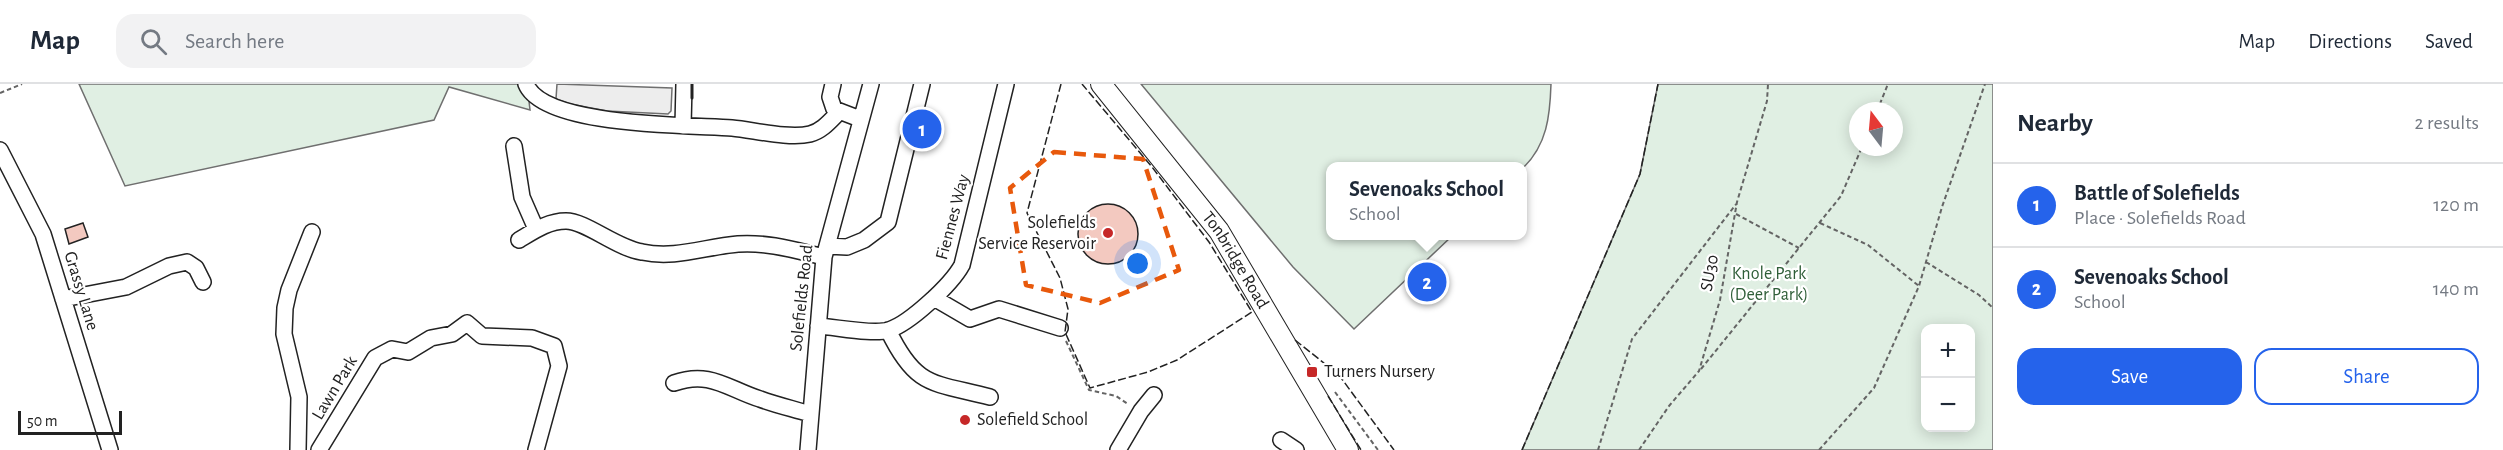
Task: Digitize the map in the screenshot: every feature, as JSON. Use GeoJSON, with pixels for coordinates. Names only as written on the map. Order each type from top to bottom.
{"type":"FeatureCollection","features":[{"type":"Feature","properties":{"kind":"main road","name":"Tonbridge Road"},"geometry":{"type":"LineString","coordinates":[[1101,84],[1219,231],[1348,450]]}},
{"type":"Feature","properties":{"kind":"street"},"geometry":{"type":"LineString","coordinates":[[526,84],[535,98],[585,116],[645,125],[803,135],[820,130],[838,112]]}},
{"type":"Feature","properties":{"kind":"street"},"geometry":{"type":"LineString","coordinates":[[683,126],[684,84]]}},
{"type":"Feature","properties":{"kind":"street"},"geometry":{"type":"LineString","coordinates":[[833,84],[830,97],[834,109],[860,119]]}},
{"type":"Feature","properties":{"kind":"street","name":"Solefields Road"},"geometry":{"type":"LineString","coordinates":[[808,450],[825,251],[860,119],[872,84]]}},
{"type":"Feature","properties":{"kind":"street"},"geometry":{"type":"LineString","coordinates":[[519,240],[536,229],[555,222],[569,221],[584,226],[606,240],[640,252],[672,256],[736,244],[768,243],[825,251],[847,247],[864,240],[888,222],[922,84]]}},
{"type":"Feature","properties":{"kind":"street","name":"Fiennes Way"},"geometry":{"type":"LineString","coordinates":[[888,330],[934,298],[955,278],[963,265],[1006,84]]}},
{"type":"Feature","properties":{"kind":"street"},"geometry":{"type":"LineString","coordinates":[[514,147],[522,197],[536,229]]}},
{"type":"Feature","properties":{"kind":"street","name":"Grassy Lane"},"geometry":{"type":"LineString","coordinates":[[0,150],[43,234],[110,450]]}},
{"type":"Feature","properties":{"kind":"street"},"geometry":{"type":"LineString","coordinates":[[298,450],[299,397],[284,334],[285,308],[289,290],[312,231]]}},
{"type":"Feature","properties":{"kind":"street"},"geometry":{"type":"LineString","coordinates":[[63,299],[126,287],[169,267],[187,262],[196,268],[203,282]]}},
{"type":"Feature","properties":{"kind":"street"},"geometry":{"type":"LineString","coordinates":[[934,298],[970,319],[999,309],[1060,328]]}},
{"type":"Feature","properties":{"kind":"street","name":"Lawn Park"},"geometry":{"type":"LineString","coordinates":[[320,450],[375,358],[392,350],[408,352],[431,338],[452,334],[467,323],[482,336],[531,338],[554,346],[559,366],[536,450]]}},
{"type":"Feature","properties":{"kind":"street"},"geometry":{"type":"LineString","coordinates":[[818,326],[888,330],[901,356],[918,375],[990,397]]}},
{"type":"Feature","properties":{"kind":"street"},"geometry":{"type":"LineString","coordinates":[[674,383],[698,379],[722,382],[757,399],[810,414]]}},
{"type":"Feature","properties":{"kind":"street"},"geometry":{"type":"LineString","coordinates":[[1118,450],[1141,411],[1154,395]]}},
{"type":"Feature","properties":{"kind":"street"},"geometry":{"type":"LineString","coordinates":[[1281,440],[1297,450]]}},
{"type":"Feature","properties":{"kind":"path"},"geometry":{"type":"LineString","coordinates":[[0,93],[22,84]]}},
{"type":"Feature","properties":{"kind":"path","name":"SU30"},"geometry":{"type":"LineString","coordinates":[[1640,450],[1669,406],[1700,371],[1720,300],[1737,202],[1767,101],[1768,84]]}},
{"type":"Feature","properties":{"kind":"path"},"geometry":{"type":"LineString","coordinates":[[1881,102],[1888,84]]}},
{"type":"Feature","properties":{"kind":"path"},"geometry":{"type":"LineString","coordinates":[[1819,450],[1874,388],[1919,286],[1942,207],[1985,84]]}},
{"type":"Feature","properties":{"kind":"path"},"geometry":{"type":"LineString","coordinates":[[1700,371],[1841,196],[1858,156]]}},
{"type":"Feature","properties":{"kind":"path"},"geometry":{"type":"LineString","coordinates":[[1598,450],[1632,339],[1737,202]]}},
{"type":"Feature","properties":{"kind":"path"},"geometry":{"type":"LineString","coordinates":[[1735,214],[1799,248]]}},
{"type":"Feature","properties":{"kind":"path"},"geometry":{"type":"LineString","coordinates":[[1820,223],[1868,245],[1919,286]]}},
{"type":"Feature","properties":{"kind":"path"},"geometry":{"type":"LineString","coordinates":[[1926,262],[1979,295],[1993,308]]}},
{"type":"Feature","properties":{"kind":"path"},"geometry":{"type":"LineString","coordinates":[[1060,328],[1089,390],[1116,396],[1141,411]]}},
{"type":"Feature","properties":{"kind":"path"},"geometry":{"type":"LineString","coordinates":[[1311,386],[1329,385],[1378,450]]}},
{"type":"Feature","properties":{"kind":"highlighted area"},"geometry":{"type":"Polygon","coordinates":[[[1054,152],[1143,159],[1179,270],[1100,303],[1026,285],[1010,188],[1054,152]]]}},
{"type":"Feature","properties":{"kind":"green space"},"geometry":{"type":"Polygon","coordinates":[[[79,84],[527,84],[530,110],[449,87],[434,120],[125,186],[79,84]]]}},
{"type":"Feature","properties":{"kind":"green space"},"geometry":{"type":"Polygon","coordinates":[[[1141,84],[1551,84],[1546,129],[1537,150],[1527,164],[1326,162],[1326,240],[1448,240],[1354,329],[1293,267],[1141,84]]]}},
{"type":"Feature","properties":{"kind":"green space","name":"Knole Park (Deer Park)"},"geometry":{"type":"Polygon","coordinates":[[[1658,84],[1993,84],[1993,450],[1522,450],[1640,174],[1658,84]]]}},
{"type":"Feature","properties":{"kind":"shaded area"},"geometry":{"type":"Polygon","coordinates":[[[557,84],[672,88],[671,111],[668,114],[607,111],[570,104],[556,99],[557,84]]]}},
{"type":"Feature","properties":{"kind":"building","name":"Solefields Service Reservoir"},"geometry":{"type":"Polygon","coordinates":[[[1108,204],[1125,209],[1133,217],[1138,234],[1133,251],[1125,259],[1108,264],[1091,259],[1083,251],[1078,234],[1083,217],[1091,209],[1108,204]]]}},
{"type":"Feature","properties":{"kind":"building"},"geometry":{"type":"Polygon","coordinates":[[[83,223],[88,237],[69,244],[65,229],[83,223]]]}},
{"type":"Feature","properties":{"kind":"fence"},"geometry":{"type":"LineString","coordinates":[[1061,84],[1027,213],[1060,278],[1068,309],[1065,332],[1090,388],[1148,372],[1177,360],[1252,312],[1209,242],[1152,167],[1082,84]]}},
{"type":"Feature","properties":{"kind":"fence"},"geometry":{"type":"LineString","coordinates":[[1522,450],[1640,174],[1658,84]]}},
{"type":"Feature","properties":{"kind":"fence"},"geometry":{"type":"LineString","coordinates":[[1295,340],[1339,375],[1394,450]]}},
{"type":"Feature","properties":{"kind":"fence"},"geometry":{"type":"LineString","coordinates":[[1328,396],[1361,450]]}},
{"type":"Feature","properties":{"kind":"wall"},"geometry":{"type":"LineString","coordinates":[[692,84],[692,98]]}},
{"type":"Feature","properties":{"kind":"place","name":"Battle of Solefields"},"geometry":{"type":"Point","coordinates":[922,129]}},
{"type":"Feature","properties":{"kind":"place","name":"Solefields Service Reservoir"},"geometry":{"type":"Point","coordinates":[1108,233]}},
{"type":"Feature","properties":{"kind":"place","name":"Sevenoaks School"},"geometry":{"type":"Point","coordinates":[1427,282]}},
{"type":"Feature","properties":{"kind":"place","name":"Turners Nursery"},"geometry":{"type":"Point","coordinates":[1312,372]}},
{"type":"Feature","properties":{"kind":"place","name":"Solefield School"},"geometry":{"type":"Point","coordinates":[965,420]}}]}
